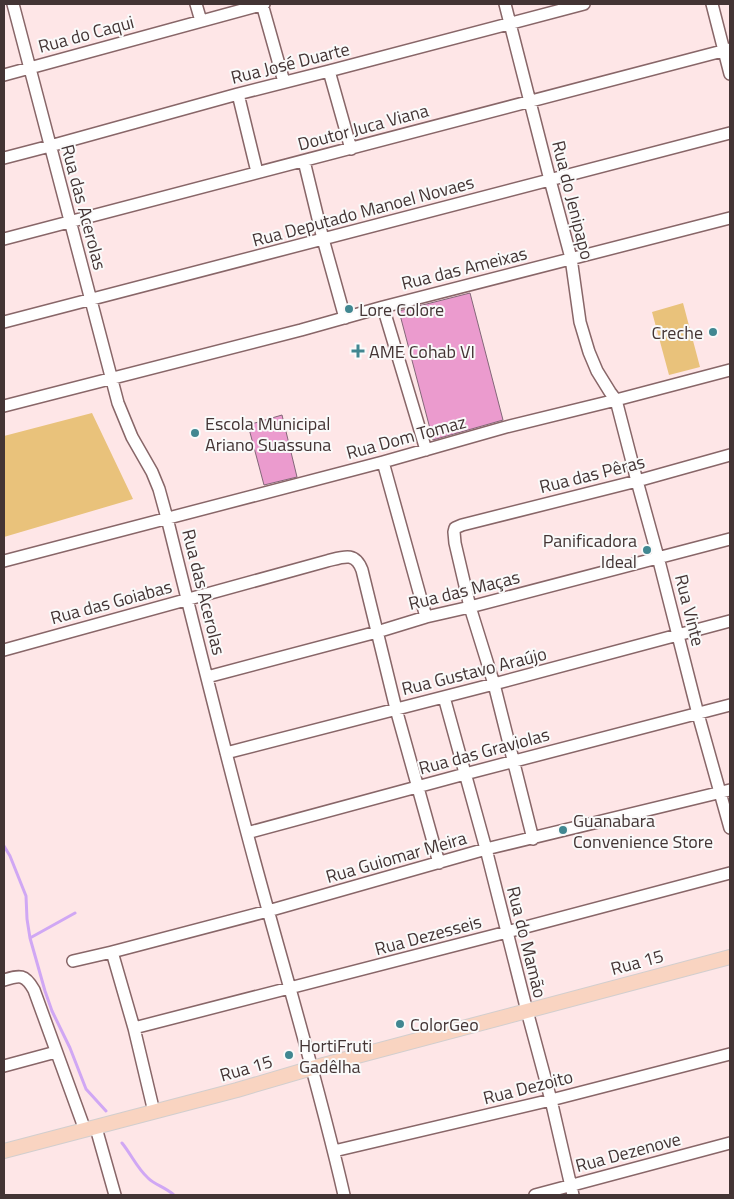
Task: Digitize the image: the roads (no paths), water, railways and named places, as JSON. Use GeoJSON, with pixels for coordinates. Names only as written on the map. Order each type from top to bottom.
{"type":"FeatureCollection","features":[{"type":"Feature","properties":{"kind":"main road","name":"Rua 15"},"geometry":{"type":"LineString","coordinates":[[4,1152],[730,957]]}},
{"type":"Feature","properties":{"kind":"street","name":"Rua das Acerolas"},"geometry":{"type":"LineString","coordinates":[[12,4],[118,403],[132,437],[152,472],[159,489],[226,753],[312,1068],[344,1195]]}},
{"type":"Feature","properties":{"kind":"street"},"geometry":{"type":"LineString","coordinates":[[196,4],[201,21]]}},
{"type":"Feature","properties":{"kind":"street","name":"Rua do Caqui"},"geometry":{"type":"LineString","coordinates":[[4,75],[263,4]]}},
{"type":"Feature","properties":{"kind":"street"},"geometry":{"type":"LineString","coordinates":[[263,4],[284,82]]}},
{"type":"Feature","properties":{"kind":"street","name":"Rua do Jenipapo"},"geometry":{"type":"LineString","coordinates":[[505,4],[571,258],[580,322],[589,352],[601,378],[616,400]]}},
{"type":"Feature","properties":{"kind":"street","name":"Rua José Duarte"},"geometry":{"type":"LineString","coordinates":[[4,158],[238,94],[584,4]]}},
{"type":"Feature","properties":{"kind":"street"},"geometry":{"type":"LineString","coordinates":[[712,4],[727,50],[730,74]]}},
{"type":"Feature","properties":{"kind":"street","name":"Doutor Juca Viana"},"geometry":{"type":"LineString","coordinates":[[4,239],[727,50]]}},
{"type":"Feature","properties":{"kind":"street"},"geometry":{"type":"LineString","coordinates":[[329,71],[351,149]]}},
{"type":"Feature","properties":{"kind":"street"},"geometry":{"type":"LineString","coordinates":[[238,94],[257,172]]}},
{"type":"Feature","properties":{"kind":"street","name":"Rua Deputado Manoel Novaes"},"geometry":{"type":"LineString","coordinates":[[4,322],[730,133]]}},
{"type":"Feature","properties":{"kind":"street"},"geometry":{"type":"LineString","coordinates":[[304,162],[345,318]]}},
{"type":"Feature","properties":{"kind":"street","name":"Rua das Ameixas"},"geometry":{"type":"LineString","coordinates":[[4,406],[571,258],[730,219]]}},
{"type":"Feature","properties":{"kind":"street"},"geometry":{"type":"LineString","coordinates":[[383,307],[426,450]]}},
{"type":"Feature","properties":{"kind":"street","name":"Rua Dom Tomaz"},"geometry":{"type":"LineString","coordinates":[[4,561],[383,462],[506,427],[730,370]]}},
{"type":"Feature","properties":{"kind":"street","name":"Rua Vinte"},"geometry":{"type":"LineString","coordinates":[[616,400],[698,714],[725,791],[730,828]]}},
{"type":"Feature","properties":{"kind":"street","name":"Rua das Pêras"},"geometry":{"type":"LineString","coordinates":[[470,607],[454,534],[455,528],[730,455]]}},
{"type":"Feature","properties":{"kind":"street"},"geometry":{"type":"LineString","coordinates":[[383,462],[426,617]]}},
{"type":"Feature","properties":{"kind":"street","name":"Rua das Maças"},"geometry":{"type":"LineString","coordinates":[[207,677],[378,632],[426,617],[730,538]]}},
{"type":"Feature","properties":{"kind":"street","name":"Rua das Goiabas"},"geometry":{"type":"LineString","coordinates":[[4,650],[333,560],[350,557],[358,560],[378,632],[396,709],[440,864]]}},
{"type":"Feature","properties":{"kind":"street"},"geometry":{"type":"LineString","coordinates":[[470,607],[494,684],[533,839]]}},
{"type":"Feature","properties":{"kind":"street","name":"Rua Gustavo Araújo"},"geometry":{"type":"LineString","coordinates":[[226,753],[730,621]]}},
{"type":"Feature","properties":{"kind":"street","name":"Rua do Mamão"},"geometry":{"type":"LineString","coordinates":[[444,697],[508,932],[572,1190]]}},
{"type":"Feature","properties":{"kind":"street","name":"Rua das Graviolas"},"geometry":{"type":"LineString","coordinates":[[247,833],[730,705]]}},
{"type":"Feature","properties":{"kind":"street","name":"Rua Guiomar Meira"},"geometry":{"type":"LineString","coordinates":[[73,961],[268,911],[440,864],[486,849],[725,791]]}},
{"type":"Feature","properties":{"kind":"street","name":"Rua Dezesseis"},"geometry":{"type":"LineString","coordinates":[[134,1028],[290,989],[730,873]]}},
{"type":"Feature","properties":{"kind":"street"},"geometry":{"type":"LineString","coordinates":[[112,952],[134,1028],[154,1112]]}},
{"type":"Feature","properties":{"kind":"street"},"geometry":{"type":"LineString","coordinates":[[4,980],[22,977],[30,983],[56,1052],[91,1129],[115,1195]]}},
{"type":"Feature","properties":{"kind":"street"},"geometry":{"type":"LineString","coordinates":[[4,1066],[56,1052]]}},
{"type":"Feature","properties":{"kind":"street","name":"Rua Dezoito"},"geometry":{"type":"LineString","coordinates":[[334,1151],[551,1100],[730,1054]]}},
{"type":"Feature","properties":{"kind":"street","name":"Rua Dezenove"},"geometry":{"type":"LineString","coordinates":[[535,1195],[572,1190],[730,1143]]}},
{"type":"Feature","properties":{"kind":"waterway"},"geometry":{"type":"LineString","coordinates":[[4,846],[26,896],[30,938],[52,1011],[70,1048],[86,1089],[106,1111]]}},
{"type":"Feature","properties":{"kind":"waterway"},"geometry":{"type":"LineString","coordinates":[[30,938],[75,913]]}},
{"type":"Feature","properties":{"kind":"waterway"},"geometry":{"type":"LineString","coordinates":[[122,1143],[148,1178],[174,1195]]}},
{"type":"Feature","properties":{"kind":"place","name":"Lore Colore"},"geometry":{"type":"Point","coordinates":[349,309]}},
{"type":"Feature","properties":{"kind":"place","name":"Creche"},"geometry":{"type":"Point","coordinates":[713,332]}},
{"type":"Feature","properties":{"kind":"place","name":"AME Cohab VI"},"geometry":{"type":"Point","coordinates":[358,351]}},
{"type":"Feature","properties":{"kind":"place","name":"Escola Municipal Ariano Suassuna"},"geometry":{"type":"Point","coordinates":[195,433]}},
{"type":"Feature","properties":{"kind":"place","name":"Panificadora Ideal"},"geometry":{"type":"Point","coordinates":[647,550]}},
{"type":"Feature","properties":{"kind":"place","name":"Guanabara Convenience Store"},"geometry":{"type":"Point","coordinates":[563,830]}},
{"type":"Feature","properties":{"kind":"place","name":"ColorGeo"},"geometry":{"type":"Point","coordinates":[400,1024]}},
{"type":"Feature","properties":{"kind":"place","name":"HortiFruti Gadêlha"},"geometry":{"type":"Point","coordinates":[289,1055]}}]}
